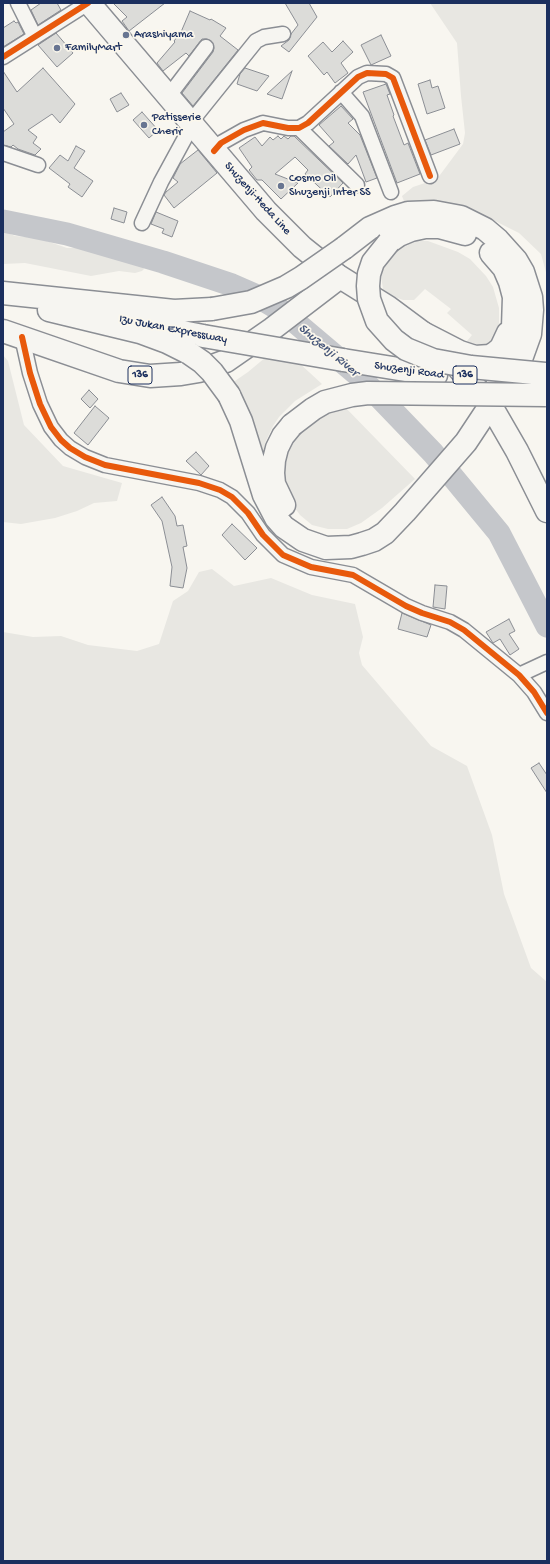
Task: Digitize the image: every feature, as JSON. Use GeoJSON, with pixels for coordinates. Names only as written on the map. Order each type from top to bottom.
{"type":"FeatureCollection","features":[{"type":"Feature","properties":{"kind":"main road","name":"Shuzenji-Heda Line"},"geometry":{"type":"LineString","coordinates":[[88,3],[266,211],[302,247],[340,277]]}},
{"type":"Feature","properties":{"kind":"main road"},"geometry":{"type":"LineString","coordinates":[[441,212],[460,217],[485,229],[498,240],[516,260],[523,272],[531,298],[532,316],[530,334],[521,359],[491,406],[427,482],[396,523],[374,540],[350,547],[326,548],[303,540],[284,527],[276,518],[269,507],[259,482],[240,421],[229,395],[212,372],[202,362],[189,353],[167,342],[140,332],[24,304],[3,296],[174,311],[212,309],[251,302],[286,287],[301,278],[370,228],[382,222],[408,213],[441,212]]}},
{"type":"Feature","properties":{"kind":"main road"},"geometry":{"type":"LineString","coordinates":[[491,406],[510,342],[514,312],[514,297],[504,268],[496,257],[476,240],[465,234],[439,227],[426,227],[411,230],[399,235],[389,242],[373,262],[368,286],[369,298],[378,321],[394,340],[406,349],[433,360],[471,367],[546,384]]}},
{"type":"Feature","properties":{"kind":"main road","name":"136"},"geometry":{"type":"LineString","coordinates":[[12,334],[134,375],[165,376],[199,371],[226,360],[272,329],[340,277],[388,307],[423,333],[456,365],[491,406],[517,451],[547,511]]}},
{"type":"Feature","properties":{"kind":"main road","name":"Izu Jukan Expressway"},"geometry":{"type":"LineString","coordinates":[[3,296],[203,336],[343,360]]}},
{"type":"Feature","properties":{"kind":"main road"},"geometry":{"type":"LineString","coordinates":[[423,333],[468,356],[490,356],[501,348],[506,339],[514,312]]}},
{"type":"Feature","properties":{"kind":"main road","name":"Shuzenji Road"},"geometry":{"type":"LineString","coordinates":[[343,360],[436,375],[546,384]]}},
{"type":"Feature","properties":{"kind":"main road"},"geometry":{"type":"LineString","coordinates":[[427,482],[394,512],[378,523],[360,532],[336,536],[312,531],[292,516],[281,500],[274,484],[273,473],[277,448],[283,436],[292,425],[307,412],[325,402],[352,395],[368,393],[546,384]]}},
{"type":"Feature","properties":{"kind":"street"},"geometry":{"type":"LineString","coordinates":[[18,3],[35,37]]}},
{"type":"Feature","properties":{"kind":"street"},"geometry":{"type":"LineString","coordinates":[[3,57],[88,3]]}},
{"type":"Feature","properties":{"kind":"street"},"geometry":{"type":"LineString","coordinates":[[142,223],[191,124],[256,41],[264,37],[283,34]]}},
{"type":"Feature","properties":{"kind":"street"},"geometry":{"type":"LineString","coordinates":[[168,97],[206,47]]}},
{"type":"Feature","properties":{"kind":"street"},"geometry":{"type":"LineString","coordinates":[[214,150],[244,130],[263,123],[288,128],[299,128],[308,123],[358,77],[367,73],[386,74],[393,78],[430,176]]}},
{"type":"Feature","properties":{"kind":"street"},"geometry":{"type":"LineString","coordinates":[[341,92],[362,116],[391,192]]}},
{"type":"Feature","properties":{"kind":"street"},"geometry":{"type":"LineString","coordinates":[[299,128],[357,185]]}},
{"type":"Feature","properties":{"kind":"street"},"geometry":{"type":"LineString","coordinates":[[3,153],[38,165]]}},
{"type":"Feature","properties":{"kind":"street"},"geometry":{"type":"LineString","coordinates":[[12,334],[30,372],[40,404],[51,427],[61,440],[70,448],[85,457],[105,465],[199,483],[220,490],[238,502],[263,535],[283,555],[311,567],[353,575],[406,606],[450,622],[476,640],[519,675],[534,692],[547,713]]}},
{"type":"Feature","properties":{"kind":"street"},"geometry":{"type":"LineString","coordinates":[[519,675],[545,663]]}},
{"type":"Feature","properties":{"kind":"shaded area"},"geometry":{"type":"Polygon","coordinates":[[[430,3],[547,3],[547,276],[541,254],[519,233],[477,212],[404,201],[402,196],[413,187],[437,179],[463,144],[465,133],[457,43],[430,3]]]}},
{"type":"Feature","properties":{"kind":"shaded area"},"geometry":{"type":"Polygon","coordinates":[[[3,231],[15,236],[38,238],[67,248],[102,250],[127,263],[141,264],[144,269],[135,273],[119,271],[91,276],[25,263],[3,264],[3,231]]]}},
{"type":"Feature","properties":{"kind":"shaded area"},"geometry":{"type":"Polygon","coordinates":[[[409,240],[428,241],[458,252],[470,259],[486,276],[493,287],[499,308],[499,323],[495,335],[489,345],[474,348],[467,341],[472,335],[447,313],[451,309],[425,289],[414,300],[403,300],[389,294],[383,289],[381,276],[386,257],[409,240]]]}},
{"type":"Feature","properties":{"kind":"shaded area"},"geometry":{"type":"Polygon","coordinates":[[[3,355],[8,361],[24,425],[63,466],[122,483],[117,501],[94,503],[77,511],[55,518],[21,524],[3,522],[3,355]]]}},
{"type":"Feature","properties":{"kind":"shaded area"},"geometry":{"type":"Polygon","coordinates":[[[266,357],[297,361],[322,384],[295,401],[279,417],[265,443],[263,462],[232,383],[266,357]]]}},
{"type":"Feature","properties":{"kind":"shaded area"},"geometry":{"type":"Polygon","coordinates":[[[343,405],[415,479],[382,508],[361,523],[347,529],[328,529],[312,525],[300,515],[289,500],[282,470],[286,454],[292,440],[303,425],[343,405]]]}},
{"type":"Feature","properties":{"kind":"shaded area"},"geometry":{"type":"Polygon","coordinates":[[[212,569],[234,586],[271,578],[312,595],[355,604],[363,637],[359,653],[362,665],[431,746],[467,766],[492,835],[504,894],[531,968],[547,982],[547,1561],[3,1561],[3,632],[33,637],[61,636],[88,645],[137,651],[159,644],[173,601],[188,591],[199,572],[212,569]]]}},
{"type":"Feature","properties":{"kind":"building"},"geometry":{"type":"Polygon","coordinates":[[[41,3],[57,3],[61,10],[38,25],[31,10],[41,3]]]}},
{"type":"Feature","properties":{"kind":"building"},"geometry":{"type":"Polygon","coordinates":[[[113,3],[165,3],[129,31],[122,21],[127,17],[113,3]]]}},
{"type":"Feature","properties":{"kind":"building"},"geometry":{"type":"Polygon","coordinates":[[[285,3],[309,3],[317,17],[289,52],[281,46],[289,40],[291,34],[298,25],[285,3]]]}},
{"type":"Feature","properties":{"kind":"building"},"geometry":{"type":"Polygon","coordinates":[[[190,11],[210,20],[211,19],[226,28],[220,36],[238,50],[193,106],[182,93],[213,52],[214,48],[211,41],[202,39],[189,56],[186,53],[163,71],[157,63],[175,42],[174,41],[181,32],[190,11]]]}},
{"type":"Feature","properties":{"kind":"building"},"geometry":{"type":"Polygon","coordinates":[[[14,21],[16,23],[18,22],[24,34],[3,47],[3,28],[14,21]]]}},
{"type":"Feature","properties":{"kind":"building"},"geometry":{"type":"Polygon","coordinates":[[[56,33],[73,53],[57,67],[38,45],[56,33]]]}},
{"type":"Feature","properties":{"kind":"building"},"geometry":{"type":"Polygon","coordinates":[[[381,35],[391,56],[371,65],[361,45],[381,35]]]}},
{"type":"Feature","properties":{"kind":"building"},"geometry":{"type":"Polygon","coordinates":[[[343,41],[353,52],[341,63],[348,73],[335,83],[327,72],[324,75],[308,56],[323,42],[332,52],[343,41]]]}},
{"type":"Feature","properties":{"kind":"building"},"geometry":{"type":"Polygon","coordinates":[[[43,68],[75,104],[60,123],[52,114],[28,130],[37,137],[33,143],[41,149],[35,155],[18,149],[13,145],[11,147],[3,145],[3,132],[14,124],[3,108],[3,71],[17,92],[43,68]]]}},
{"type":"Feature","properties":{"kind":"building"},"geometry":{"type":"Polygon","coordinates":[[[245,68],[269,76],[257,91],[237,84],[240,74],[245,68]]]}},
{"type":"Feature","properties":{"kind":"building"},"geometry":{"type":"Polygon","coordinates":[[[292,71],[282,99],[267,94],[292,71]]]}},
{"type":"Feature","properties":{"kind":"building"},"geometry":{"type":"Polygon","coordinates":[[[430,80],[432,88],[438,86],[445,108],[427,114],[418,84],[430,80]]]}},
{"type":"Feature","properties":{"kind":"building"},"geometry":{"type":"Polygon","coordinates":[[[386,84],[390,94],[387,95],[394,115],[393,116],[404,145],[408,143],[420,174],[397,183],[363,92],[386,84]]]}},
{"type":"Feature","properties":{"kind":"building"},"geometry":{"type":"Polygon","coordinates":[[[121,93],[129,105],[117,112],[110,99],[121,93]]]}},
{"type":"Feature","properties":{"kind":"building"},"geometry":{"type":"Polygon","coordinates":[[[341,106],[353,119],[348,123],[360,135],[377,178],[366,182],[356,155],[348,164],[329,146],[334,142],[319,125],[341,106]]]}},
{"type":"Feature","properties":{"kind":"building"},"geometry":{"type":"Polygon","coordinates":[[[142,112],[158,130],[149,138],[133,120],[142,112]]]}},
{"type":"Feature","properties":{"kind":"building"},"geometry":{"type":"Polygon","coordinates":[[[454,129],[460,144],[431,155],[425,140],[454,129]]]}},
{"type":"Feature","properties":{"kind":"building"},"geometry":{"type":"Polygon","coordinates":[[[278,136],[281,139],[284,136],[288,139],[291,136],[294,136],[343,183],[330,197],[305,174],[308,170],[295,157],[275,174],[298,183],[281,199],[262,180],[257,180],[249,170],[252,167],[239,148],[255,137],[262,146],[270,137],[273,140],[278,136]]]}},
{"type":"Feature","properties":{"kind":"building"},"geometry":{"type":"Polygon","coordinates":[[[76,146],[85,151],[74,168],[93,181],[82,197],[68,187],[70,184],[49,168],[60,155],[68,161],[76,146]]]}},
{"type":"Feature","properties":{"kind":"building"},"geometry":{"type":"Polygon","coordinates":[[[198,150],[217,173],[174,208],[164,195],[178,182],[173,178],[180,164],[198,150]]]}},
{"type":"Feature","properties":{"kind":"building"},"geometry":{"type":"Polygon","coordinates":[[[114,208],[127,212],[124,223],[111,219],[114,208]]]}},
{"type":"Feature","properties":{"kind":"building"},"geometry":{"type":"Polygon","coordinates":[[[156,212],[178,221],[172,237],[162,233],[164,229],[151,224],[156,212]]]}},
{"type":"Feature","properties":{"kind":"building"},"geometry":{"type":"Polygon","coordinates":[[[89,390],[98,399],[90,408],[81,399],[89,390]]]}},
{"type":"Feature","properties":{"kind":"building"},"geometry":{"type":"Polygon","coordinates":[[[95,406],[109,418],[88,445],[74,433],[95,406]]]}},
{"type":"Feature","properties":{"kind":"building"},"geometry":{"type":"Polygon","coordinates":[[[196,452],[209,466],[201,475],[186,461],[196,452]]]}},
{"type":"Feature","properties":{"kind":"building"},"geometry":{"type":"Polygon","coordinates":[[[162,497],[175,516],[177,526],[183,525],[187,546],[183,547],[187,568],[183,588],[170,586],[172,567],[162,521],[151,505],[162,497]]]}},
{"type":"Feature","properties":{"kind":"building"},"geometry":{"type":"Polygon","coordinates":[[[232,524],[257,548],[245,560],[222,535],[232,524]]]}},
{"type":"Feature","properties":{"kind":"building"},"geometry":{"type":"Polygon","coordinates":[[[435,585],[447,586],[445,609],[433,607],[435,585]]]}},
{"type":"Feature","properties":{"kind":"building"},"geometry":{"type":"Polygon","coordinates":[[[402,613],[431,625],[427,637],[398,629],[402,613]]]}},
{"type":"Feature","properties":{"kind":"building"},"geometry":{"type":"Polygon","coordinates":[[[509,619],[515,631],[509,634],[519,649],[510,655],[500,639],[493,643],[486,632],[509,619]]]}},
{"type":"Feature","properties":{"kind":"building"},"geometry":{"type":"Polygon","coordinates":[[[539,763],[547,775],[547,793],[531,768],[539,763]]]}},
{"type":"Feature","properties":{"kind":"waterway","name":"Shuzenji River"},"geometry":{"type":"LineString","coordinates":[[3,221],[67,234],[163,262],[232,285],[255,295],[282,311],[359,376],[433,453],[499,533],[547,626]]}},
{"type":"Feature","properties":{"kind":"cycle path"},"geometry":{"type":"LineString","coordinates":[[3,57],[88,3]]}},
{"type":"Feature","properties":{"kind":"cycle path"},"geometry":{"type":"LineString","coordinates":[[214,151],[221,143],[244,130],[263,123],[288,128],[299,128],[308,123],[358,77],[367,73],[386,74],[393,78],[430,176]]}},
{"type":"Feature","properties":{"kind":"cycle path"},"geometry":{"type":"LineString","coordinates":[[22,337],[30,373],[40,404],[51,427],[61,440],[70,448],[85,457],[105,465],[199,483],[220,490],[232,497],[248,513],[263,535],[283,555],[311,567],[353,575],[406,606],[450,622],[464,630],[519,675],[534,692],[547,713]]}},
{"type":"Feature","properties":{"kind":"place","name":"Arashiyama"},"geometry":{"type":"Point","coordinates":[126,35]}},
{"type":"Feature","properties":{"kind":"place","name":"FamilyMart"},"geometry":{"type":"Point","coordinates":[57,48]}},
{"type":"Feature","properties":{"kind":"place","name":"Patisserie Cherir"},"geometry":{"type":"Point","coordinates":[144,125]}},
{"type":"Feature","properties":{"kind":"place","name":"Cosmo Oil Shuzenji Inter SS"},"geometry":{"type":"Point","coordinates":[281,186]}}]}
